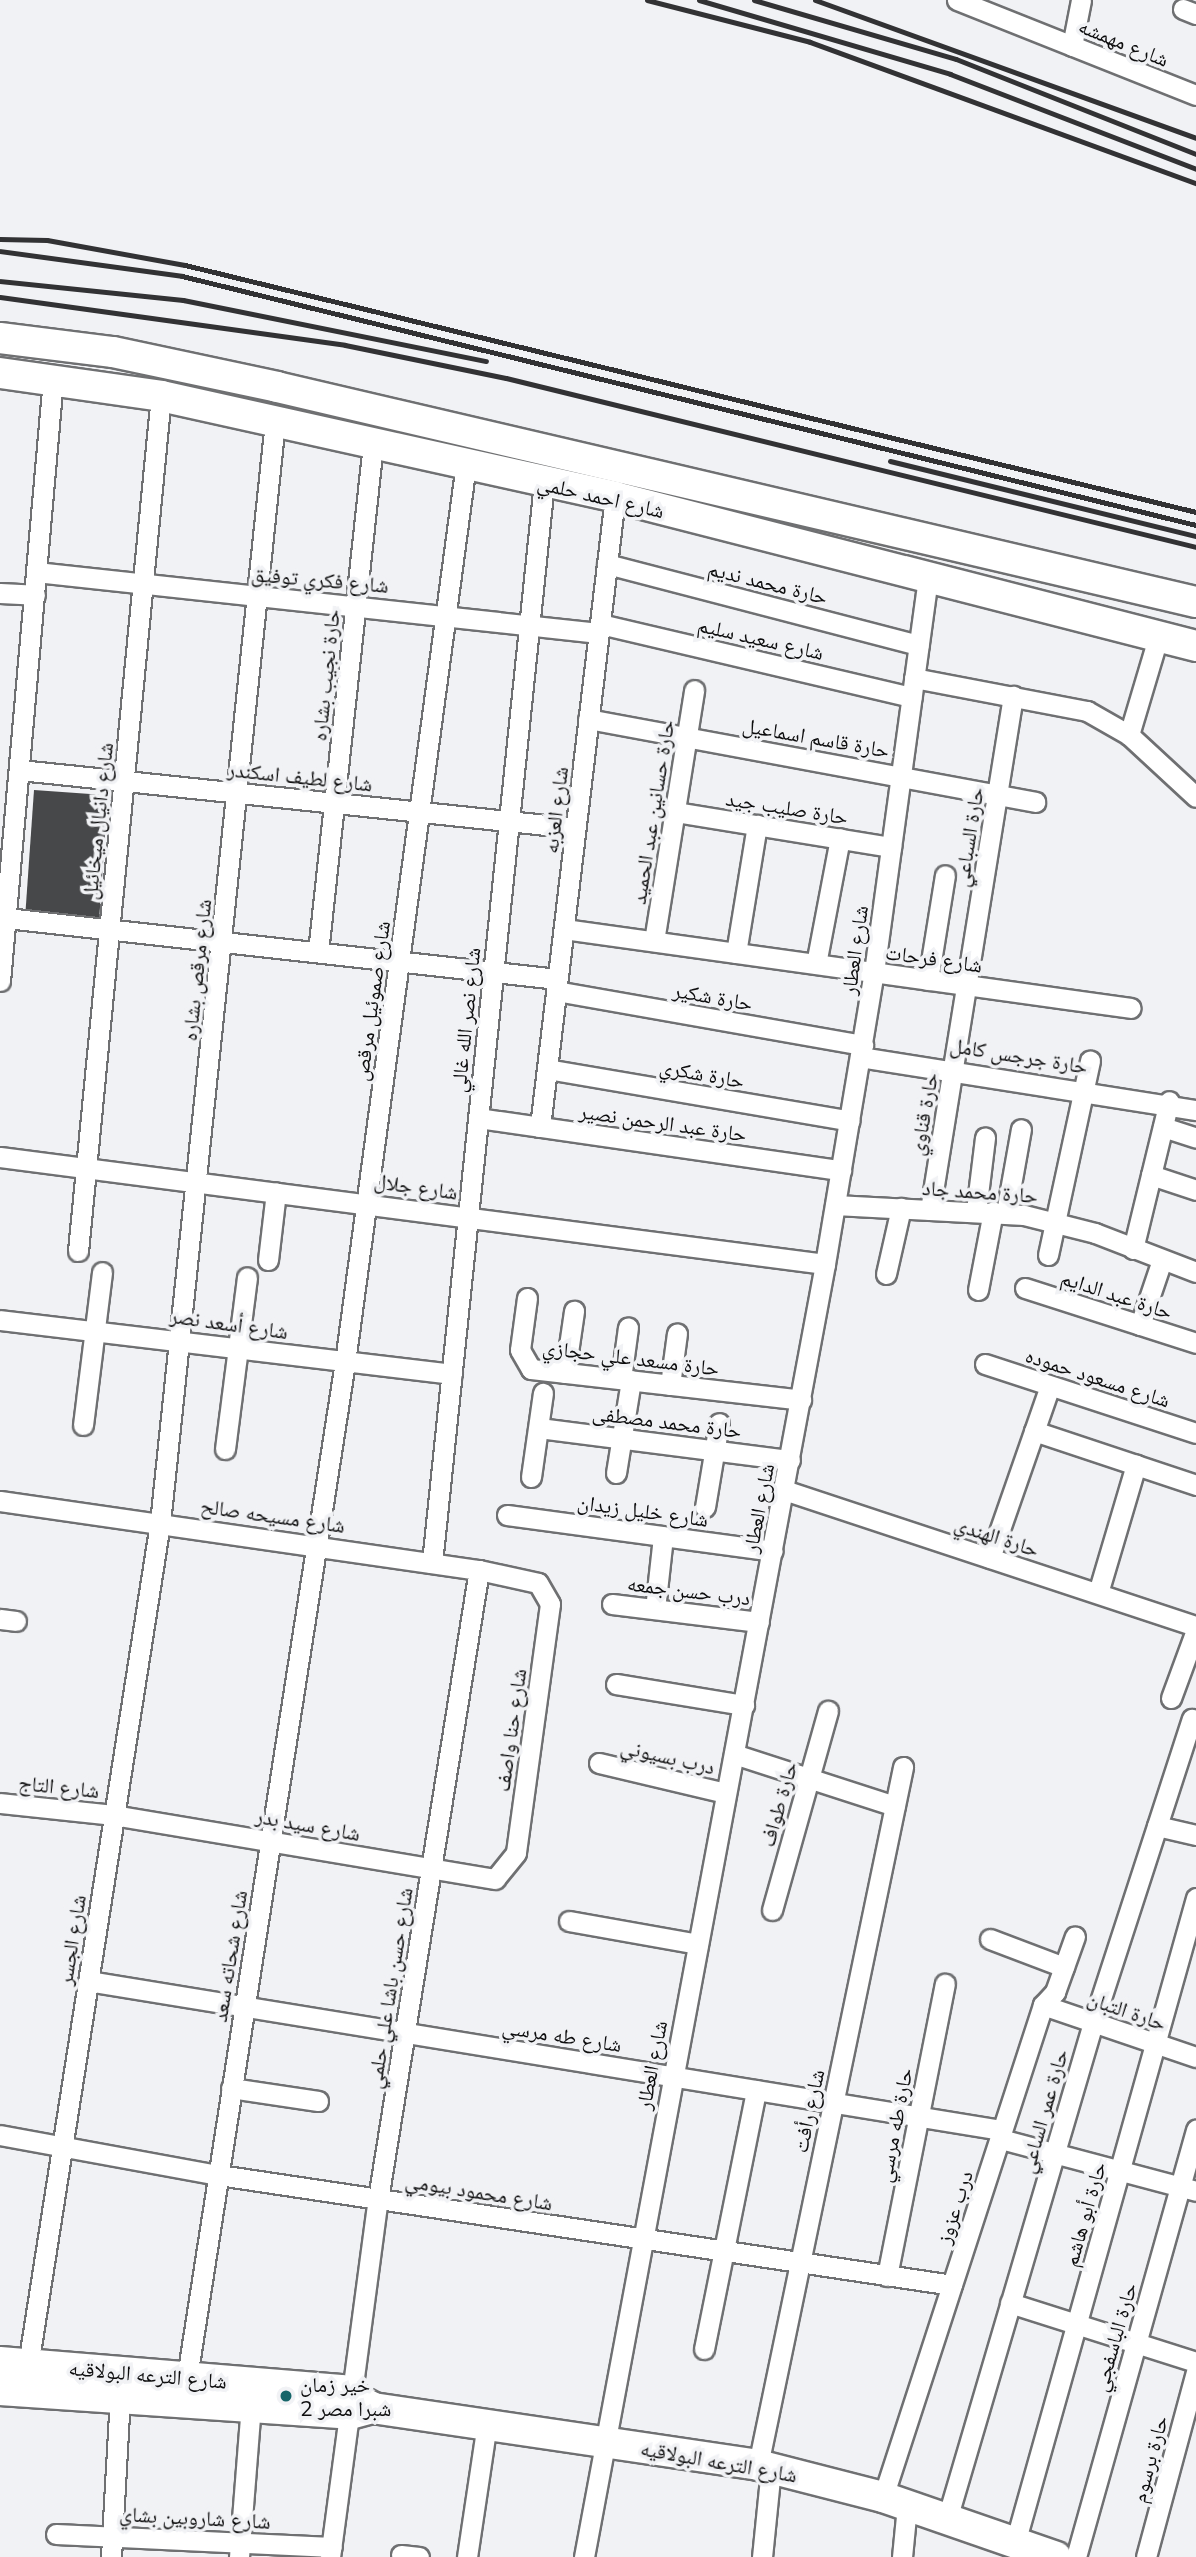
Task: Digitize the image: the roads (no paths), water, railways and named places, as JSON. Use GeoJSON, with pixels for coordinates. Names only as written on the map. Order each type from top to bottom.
{"type":"FeatureCollection","features":[{"type":"Feature","properties":{"kind":"main road","name":"شارع احمد حلمي"},"geometry":{"type":"LineString","coordinates":[[0,338],[113,352],[252,382],[1196,602]]}},
{"type":"Feature","properties":{"kind":"main road","name":"شارع احمد حلمي"},"geometry":{"type":"LineString","coordinates":[[0,373],[161,396],[615,497],[1196,646]]}},
{"type":"Feature","properties":{"kind":"main road","name":"شارع الترعه البولاقيه"},"geometry":{"type":"LineString","coordinates":[[14,2364],[187,2377],[764,2466],[895,2501],[1058,2556]]}},
{"type":"Feature","properties":{"kind":"main road","name":"شارع الترعه البولاقيه"},"geometry":{"type":"LineString","coordinates":[[0,2390],[251,2406],[359,2405]]}},
{"type":"Feature","properties":{"kind":"street","name":"شارع مهمشه"},"geometry":{"type":"LineString","coordinates":[[957,0],[1003,9],[1072,46],[1196,96]]}},
{"type":"Feature","properties":{"kind":"street"},"geometry":{"type":"LineString","coordinates":[[1072,46],[1081,0]]}},
{"type":"Feature","properties":{"kind":"street"},"geometry":{"type":"LineString","coordinates":[[0,981],[53,379]]}},
{"type":"Feature","properties":{"kind":"street","name":"شارع دانيال ميخائيل"},"geometry":{"type":"LineString","coordinates":[[78,1251],[161,396]]}},
{"type":"Feature","properties":{"kind":"street","name":"شارع مرقص بشاره"},"geometry":{"type":"LineString","coordinates":[[160,1523],[275,421]]}},
{"type":"Feature","properties":{"kind":"street","name":"حارة نجيب بشاره"},"geometry":{"type":"LineString","coordinates":[[318,952],[373,444]]}},
{"type":"Feature","properties":{"kind":"street","name":"شارع صموئيل مرقص"},"geometry":{"type":"LineString","coordinates":[[317,1542],[345,1362],[466,464]]}},
{"type":"Feature","properties":{"kind":"street","name":"شارع نصر الله غالي"},"geometry":{"type":"LineString","coordinates":[[432,1563],[544,482]]}},
{"type":"Feature","properties":{"kind":"street","name":"شارع العزبه"},"geometry":{"type":"LineString","coordinates":[[540,1127],[615,497]]}},
{"type":"Feature","properties":{"kind":"street","name":"حارة محمد نديم"},"geometry":{"type":"LineString","coordinates":[[607,564],[919,645]]}},
{"type":"Feature","properties":{"kind":"street","name":"شارع فكري توفيق"},"geometry":{"type":"LineString","coordinates":[[36,572],[257,597],[356,604],[530,625],[599,628]]}},
{"type":"Feature","properties":{"kind":"street","name":"شارع العطار"},"geometry":{"type":"LineString","coordinates":[[584,2557],[603,2441],[760,1622],[850,1121],[874,972],[928,578]]}},
{"type":"Feature","properties":{"kind":"street"},"geometry":{"type":"LineString","coordinates":[[0,593],[35,595]]}},
{"type":"Feature","properties":{"kind":"street","name":"شارع سعيد سليم"},"geometry":{"type":"LineString","coordinates":[[599,628],[913,688],[1013,696],[1087,711],[1129,735],[1196,797]]}},
{"type":"Feature","properties":{"kind":"street"},"geometry":{"type":"LineString","coordinates":[[1129,735],[1158,638]]}},
{"type":"Feature","properties":{"kind":"street","name":"حارة حسانين عبد الحميد"},"geometry":{"type":"LineString","coordinates":[[654,941],[694,690]]}},
{"type":"Feature","properties":{"kind":"street","name":"حارة السباعي"},"geometry":{"type":"LineString","coordinates":[[968,985],[1013,696]]}},
{"type":"Feature","properties":{"kind":"street","name":"حارة قاسم اسماعيل"},"geometry":{"type":"LineString","coordinates":[[589,719],[1035,802]]}},
{"type":"Feature","properties":{"kind":"street","name":"شارع لطيف اسكندر"},"geometry":{"type":"LineString","coordinates":[[20,770],[575,828]]}},
{"type":"Feature","properties":{"kind":"street","name":"حارة صليب جيد"},"geometry":{"type":"LineString","coordinates":[[675,812],[891,847]]}},
{"type":"Feature","properties":{"kind":"street"},"geometry":{"type":"LineString","coordinates":[[736,953],[757,825]]}},
{"type":"Feature","properties":{"kind":"street"},"geometry":{"type":"LineString","coordinates":[[816,964],[840,838]]}},
{"type":"Feature","properties":{"kind":"street"},"geometry":{"type":"LineString","coordinates":[[928,980],[945,875]]}},
{"type":"Feature","properties":{"kind":"street","name":"حارة شكير"},"geometry":{"type":"LineString","coordinates":[[6,918],[493,972],[862,1051]]}},
{"type":"Feature","properties":{"kind":"street","name":"شارع فرحات"},"geometry":{"type":"LineString","coordinates":[[564,929],[1132,1008]]}},
{"type":"Feature","properties":{"kind":"street","name":"حارة قناوي"},"geometry":{"type":"LineString","coordinates":[[930,1210],[968,985]]}},
{"type":"Feature","properties":{"kind":"street","name":"حارة جرجس كامل"},"geometry":{"type":"LineString","coordinates":[[862,1051],[1169,1101],[1196,1110]]}},
{"type":"Feature","properties":{"kind":"street"},"geometry":{"type":"LineString","coordinates":[[1048,1255],[1090,1060]]}},
{"type":"Feature","properties":{"kind":"street","name":"حارة شكري"},"geometry":{"type":"LineString","coordinates":[[547,1069],[850,1121]]}},
{"type":"Feature","properties":{"kind":"street"},"geometry":{"type":"LineString","coordinates":[[1133,1250],[1169,1101]]}},
{"type":"Feature","properties":{"kind":"street","name":"حارة عبد الرحمن نصير"},"geometry":{"type":"LineString","coordinates":[[478,1118],[841,1170]]}},
{"type":"Feature","properties":{"kind":"street"},"geometry":{"type":"LineString","coordinates":[[1163,1127],[1196,1138]]}},
{"type":"Feature","properties":{"kind":"street"},"geometry":{"type":"LineString","coordinates":[[978,1290],[992,1212],[1021,1129]]}},
{"type":"Feature","properties":{"kind":"street"},"geometry":{"type":"LineString","coordinates":[[985,1138],[992,1212]]}},
{"type":"Feature","properties":{"kind":"street","name":"شارع جلال"},"geometry":{"type":"LineString","coordinates":[[0,1157],[367,1202],[825,1264]]}},
{"type":"Feature","properties":{"kind":"street"},"geometry":{"type":"LineString","coordinates":[[1151,1175],[1196,1190]]}},
{"type":"Feature","properties":{"kind":"street"},"geometry":{"type":"LineString","coordinates":[[268,1261],[276,1192]]}},
{"type":"Feature","properties":{"kind":"street","name":"حارة محمد جاد"},"geometry":{"type":"LineString","coordinates":[[835,1205],[992,1212],[1055,1221],[1196,1272]]}},
{"type":"Feature","properties":{"kind":"street"},"geometry":{"type":"LineString","coordinates":[[886,1274],[901,1208]]}},
{"type":"Feature","properties":{"kind":"street"},"geometry":{"type":"LineString","coordinates":[[1140,1325],[1162,1260]]}},
{"type":"Feature","properties":{"kind":"street"},"geometry":{"type":"LineString","coordinates":[[83,1425],[102,1272]]}},
{"type":"Feature","properties":{"kind":"street"},"geometry":{"type":"LineString","coordinates":[[225,1449],[247,1277]]}},
{"type":"Feature","properties":{"kind":"street","name":"حارة عبد الدايم"},"geometry":{"type":"LineString","coordinates":[[1025,1288],[1196,1343]]}},
{"type":"Feature","properties":{"kind":"street","name":"حارة مسعد علي حجازي"},"geometry":{"type":"LineString","coordinates":[[527,1298],[522,1361],[531,1369],[801,1400]]}},
{"type":"Feature","properties":{"kind":"street"},"geometry":{"type":"LineString","coordinates":[[565,1373],[574,1311]]}},
{"type":"Feature","properties":{"kind":"street","name":"شارع أسعد نصر"},"geometry":{"type":"LineString","coordinates":[[0,1320],[181,1337],[345,1362],[452,1374]]}},
{"type":"Feature","properties":{"kind":"street"},"geometry":{"type":"LineString","coordinates":[[615,1473],[621,1438],[628,1327]]}},
{"type":"Feature","properties":{"kind":"street"},"geometry":{"type":"LineString","coordinates":[[670,1385],[677,1333]]}},
{"type":"Feature","properties":{"kind":"street","name":"شارع مسعود حموده"},"geometry":{"type":"LineString","coordinates":[[985,1364],[1196,1433]]}},
{"type":"Feature","properties":{"kind":"street"},"geometry":{"type":"LineString","coordinates":[[990,1558],[1050,1385]]}},
{"type":"Feature","properties":{"kind":"street"},"geometry":{"type":"LineString","coordinates":[[531,1478],[543,1393]]}},
{"type":"Feature","properties":{"kind":"street"},"geometry":{"type":"LineString","coordinates":[[705,1507],[719,1423]]}},
{"type":"Feature","properties":{"kind":"street","name":"حارة محمد مصطفى"},"geometry":{"type":"LineString","coordinates":[[539,1428],[790,1460]]}},
{"type":"Feature","properties":{"kind":"street"},"geometry":{"type":"LineString","coordinates":[[1034,1431],[1196,1485]]}},
{"type":"Feature","properties":{"kind":"street"},"geometry":{"type":"LineString","coordinates":[[1098,1593],[1136,1465]]}},
{"type":"Feature","properties":{"kind":"street","name":"حارة الهندي"},"geometry":{"type":"LineString","coordinates":[[784,1490],[1196,1628]]}},
{"type":"Feature","properties":{"kind":"street","name":"شارع مسيحه صالح"},"geometry":{"type":"LineString","coordinates":[[0,1502],[317,1542],[538,1583]]}},
{"type":"Feature","properties":{"kind":"street","name":"شارع خليل زيدان"},"geometry":{"type":"LineString","coordinates":[[507,1515],[773,1551]]}},
{"type":"Feature","properties":{"kind":"street","name":"شارع الجسر"},"geometry":{"type":"LineString","coordinates":[[14,2364],[62,2142],[160,1523]]}},
{"type":"Feature","properties":{"kind":"street"},"geometry":{"type":"LineString","coordinates":[[654,1609],[663,1536]]}},
{"type":"Feature","properties":{"kind":"street","name":"شارع شحاته سعد"},"geometry":{"type":"LineString","coordinates":[[187,2377],[317,1542]]}},
{"type":"Feature","properties":{"kind":"street","name":"شارع حسن باشا علي حلمي"},"geometry":{"type":"LineString","coordinates":[[331,2552],[359,2405],[378,2199],[479,1570]]}},
{"type":"Feature","properties":{"kind":"street","name":"شارع حنا واصف"},"geometry":{"type":"LineString","coordinates":[[495,1878],[516,1853],[550,1604],[538,1583]]}},
{"type":"Feature","properties":{"kind":"street","name":"درب حسن جمعه"},"geometry":{"type":"LineString","coordinates":[[612,1604],[760,1622]]}},
{"type":"Feature","properties":{"kind":"street"},"geometry":{"type":"LineString","coordinates":[[1171,1698],[1196,1628]]}},
{"type":"Feature","properties":{"kind":"street"},"geometry":{"type":"LineString","coordinates":[[617,1684],[744,1705]]}},
{"type":"Feature","properties":{"kind":"street","name":"حارة طواف"},"geometry":{"type":"LineString","coordinates":[[772,1910],[828,1711]]}},
{"type":"Feature","properties":{"kind":"street","name":"حارة عمر الساعي"},"geometry":{"type":"LineString","coordinates":[[947,2519],[1093,2023],[1192,1719]]}},
{"type":"Feature","properties":{"kind":"street"},"geometry":{"type":"LineString","coordinates":[[734,1754],[895,1806]]}},
{"type":"Feature","properties":{"kind":"street","name":"درب بسيوني"},"geometry":{"type":"LineString","coordinates":[[599,1763],[726,1793]]}},
{"type":"Feature","properties":{"kind":"street","name":"شارع رأفت"},"geometry":{"type":"LineString","coordinates":[[762,2557],[764,2466],[800,2262],[903,1767]]}},
{"type":"Feature","properties":{"kind":"street","name":"شارع التاج"},"geometry":{"type":"LineString","coordinates":[[0,1803],[114,1815]]}},
{"type":"Feature","properties":{"kind":"street","name":"شارع سيد بدر"},"geometry":{"type":"LineString","coordinates":[[114,1815],[495,1878]]}},
{"type":"Feature","properties":{"kind":"street"},"geometry":{"type":"LineString","coordinates":[[1157,1826],[1196,1835]]}},
{"type":"Feature","properties":{"kind":"street","name":"حارة أبو هاشم"},"geometry":{"type":"LineString","coordinates":[[1015,2543],[1196,1898]]}},
{"type":"Feature","properties":{"kind":"street"},"geometry":{"type":"LineString","coordinates":[[569,1921],[698,1944]]}},
{"type":"Feature","properties":{"kind":"street","name":"درب عزوز"},"geometry":{"type":"LineString","coordinates":[[902,2557],[895,2501],[952,2285],[1043,2005],[1064,1968],[1075,1936]]}},
{"type":"Feature","properties":{"kind":"street"},"geometry":{"type":"LineString","coordinates":[[990,1939],[1064,1968]]}},
{"type":"Feature","properties":{"kind":"street","name":"شارع طه مرسي"},"geometry":{"type":"LineString","coordinates":[[88,1981],[919,2116],[1001,2135],[1055,2154],[1188,2189]]}},
{"type":"Feature","properties":{"kind":"street","name":"حارة طه مرسي"},"geometry":{"type":"LineString","coordinates":[[887,2276],[945,1984]]}},
{"type":"Feature","properties":{"kind":"street","name":"حارة التبان"},"geometry":{"type":"LineString","coordinates":[[1043,2005],[1196,2057]]}},
{"type":"Feature","properties":{"kind":"street"},"geometry":{"type":"LineString","coordinates":[[231,2088],[318,2101]]}},
{"type":"Feature","properties":{"kind":"street"},"geometry":{"type":"LineString","coordinates":[[704,2349],[756,2090]]}},
{"type":"Feature","properties":{"kind":"street","name":"حارة الباسفجي"},"geometry":{"type":"LineString","coordinates":[[1058,2556],[1136,2343],[1188,2189],[1196,2130]]}},
{"type":"Feature","properties":{"kind":"street","name":"شارع محمود بيومي"},"geometry":{"type":"LineString","coordinates":[[0,2135],[62,2142],[219,2175],[952,2285]]}},
{"type":"Feature","properties":{"kind":"street"},"geometry":{"type":"LineString","coordinates":[[1010,2303],[1196,2362]]}},
{"type":"Feature","properties":{"kind":"street","name":"حارة برسوم"},"geometry":{"type":"LineString","coordinates":[[1146,2557],[1196,2372]]}},
{"type":"Feature","properties":{"kind":"street"},"geometry":{"type":"LineString","coordinates":[[111,2557],[120,2398]]}},
{"type":"Feature","properties":{"kind":"street"},"geometry":{"type":"LineString","coordinates":[[240,2550],[251,2406]]}},
{"type":"Feature","properties":{"kind":"street"},"geometry":{"type":"LineString","coordinates":[[467,2557],[487,2423]]}},
{"type":"Feature","properties":{"kind":"street","name":"شارع شاروبين بشاي"},"geometry":{"type":"LineString","coordinates":[[56,2534],[112,2536],[240,2550],[331,2552]]}},
{"type":"Feature","properties":{"kind":"railway"},"geometry":{"type":"LineString","coordinates":[[647,0],[810,42],[1196,183]]}},
{"type":"Feature","properties":{"kind":"railway"},"geometry":{"type":"LineString","coordinates":[[699,0],[950,74],[1196,169]]}},
{"type":"Feature","properties":{"kind":"railway"},"geometry":{"type":"LineString","coordinates":[[754,0],[956,59],[1196,154]]}},
{"type":"Feature","properties":{"kind":"railway"},"geometry":{"type":"LineString","coordinates":[[815,0],[1196,138]]}},
{"type":"Feature","properties":{"kind":"railway"},"geometry":{"type":"LineString","coordinates":[[0,239],[47,240],[185,265],[1196,512]]}},
{"type":"Feature","properties":{"kind":"railway"},"geometry":{"type":"LineString","coordinates":[[0,251],[182,276],[1196,525]]}},
{"type":"Feature","properties":{"kind":"railway"},"geometry":{"type":"LineString","coordinates":[[0,281],[183,300],[486,361]]}},
{"type":"Feature","properties":{"kind":"railway"},"geometry":{"type":"LineString","coordinates":[[0,297],[345,345],[506,378],[1196,547]]}},
{"type":"Feature","properties":{"kind":"railway"},"geometry":{"type":"LineString","coordinates":[[890,461],[1196,536]]}},
{"type":"Feature","properties":{"kind":"place","name":"خير زمان شبرا مصر 2"},"geometry":{"type":"Point","coordinates":[286,2396]}}]}
